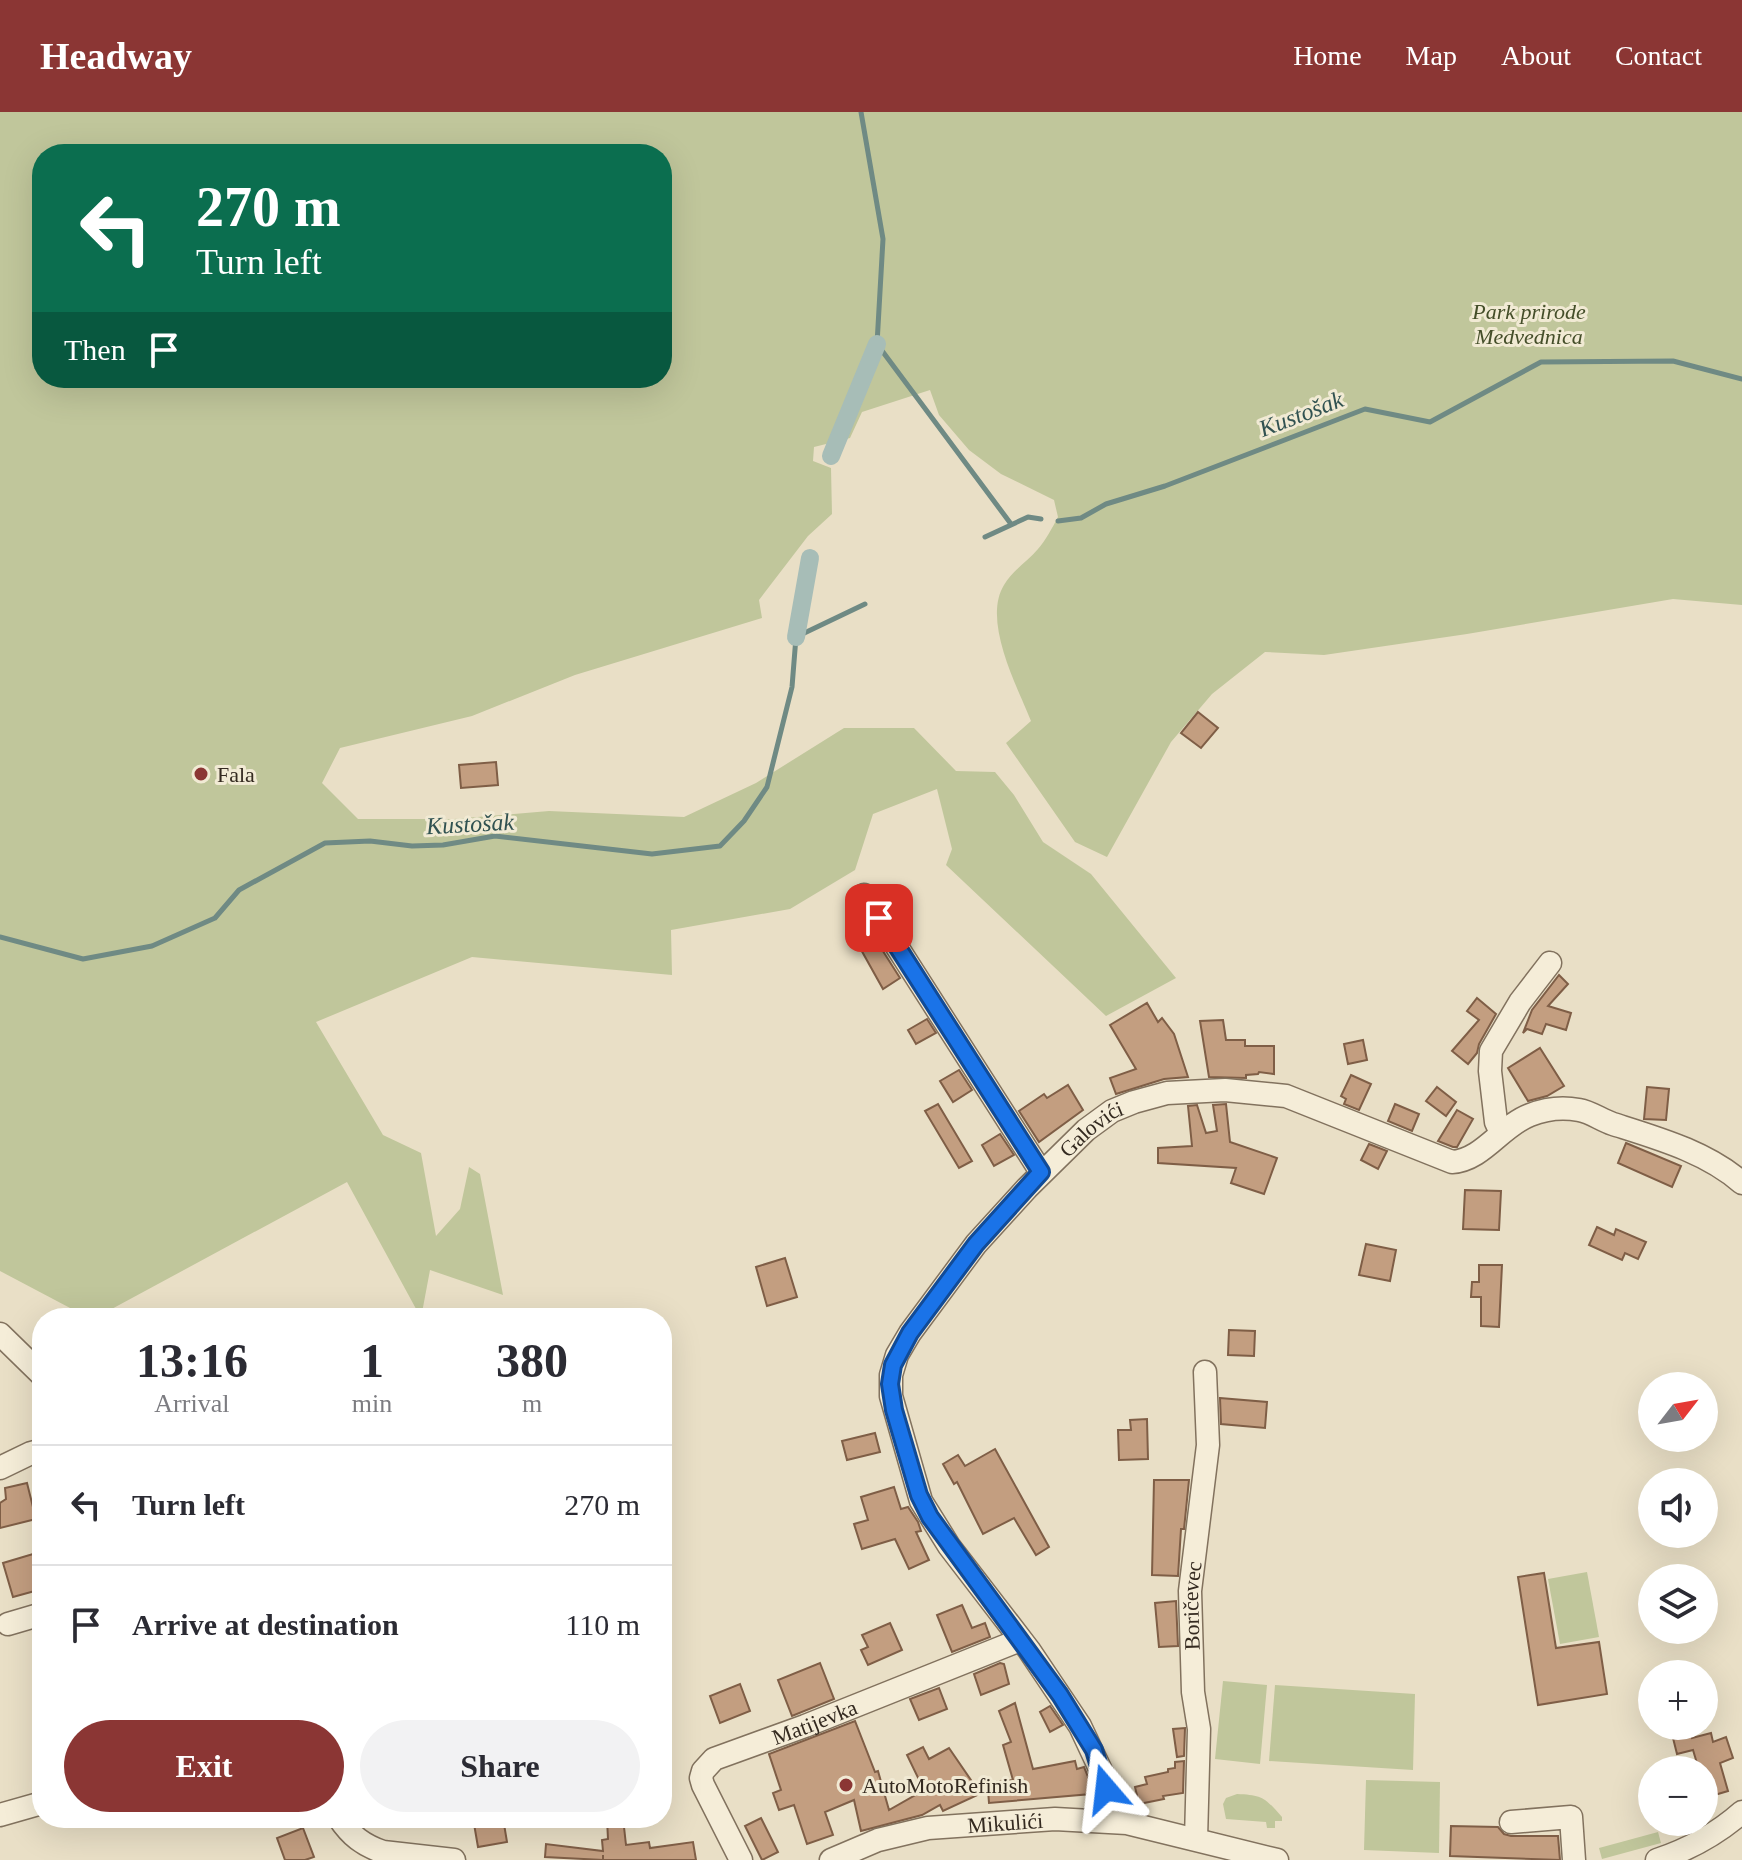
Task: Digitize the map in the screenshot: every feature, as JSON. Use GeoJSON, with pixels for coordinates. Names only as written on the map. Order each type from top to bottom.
{"type":"FeatureCollection","features":[{"type":"Feature","properties":{"kind":"street"},"geometry":{"type":"LineString","coordinates":[[864,895],[1041,1172]]}},
{"type":"Feature","properties":{"kind":"street"},"geometry":{"type":"LineString","coordinates":[[1501,1133],[1496,1122],[1490,1071],[1491,1051],[1520,1002],[1550,963]]}},
{"type":"Feature","properties":{"kind":"street","name":"Galovići"},"geometry":{"type":"LineString","coordinates":[[1107,1820],[1103,1775],[1094,1750],[1060,1695],[949,1546],[925,1508],[894,1410],[890,1384],[893,1365],[910,1333],[982,1237],[1064,1148],[1103,1116],[1122,1106],[1167,1093],[1237,1090],[1286,1096],[1452,1162],[1474,1156],[1515,1123],[1538,1112],[1564,1109],[1585,1111],[1610,1123],[1646,1133],[1709,1161],[1742,1183]]}},
{"type":"Feature","properties":{"kind":"street"},"geometry":{"type":"LineString","coordinates":[[0,1334],[32,1365]]}},
{"type":"Feature","properties":{"kind":"street","name":"Boričevec"},"geometry":{"type":"LineString","coordinates":[[1196,1839],[1199,1729],[1193,1692],[1190,1591],[1208,1445],[1205,1372]]}},
{"type":"Feature","properties":{"kind":"street"},"geometry":{"type":"LineString","coordinates":[[0,1468],[32,1453]]}},
{"type":"Feature","properties":{"kind":"street"},"geometry":{"type":"LineString","coordinates":[[8,1624],[32,1617]]}},
{"type":"Feature","properties":{"kind":"street","name":"Matijevka"},"geometry":{"type":"LineString","coordinates":[[741,1860],[703,1785],[701,1778],[707,1764],[722,1755],[805,1726],[1020,1640]]}},
{"type":"Feature","properties":{"kind":"street"},"geometry":{"type":"LineString","coordinates":[[0,1815],[32,1806]]}},
{"type":"Feature","properties":{"kind":"street"},"geometry":{"type":"LineString","coordinates":[[1657,1860],[1688,1850],[1706,1840],[1742,1812]]}},
{"type":"Feature","properties":{"kind":"street"},"geometry":{"type":"LineString","coordinates":[[1511,1822],[1571,1817],[1574,1860]]}},
{"type":"Feature","properties":{"kind":"street","name":"Mikulići"},"geometry":{"type":"LineString","coordinates":[[831,1860],[878,1840],[928,1828],[1055,1819],[1107,1820],[1277,1860]]}},
{"type":"Feature","properties":{"kind":"street"},"geometry":{"type":"LineString","coordinates":[[347,1828],[356,1839],[383,1852],[454,1860]]}},
{"type":"Feature","properties":{"kind":"green space","name":"Park prirode Medvednica"},"geometry":{"type":"Polygon","coordinates":[[[0,112],[1742,112],[1742,605],[1673,599],[1324,655],[1265,652],[1212,694],[1171,742],[1107,857],[1075,842],[1006,743],[1031,721],[999,635],[998,600],[1004,585],[1044,542],[1051,530],[1058,517],[1054,500],[1001,474],[969,450],[939,415],[930,390],[862,412],[850,438],[814,447],[813,461],[831,468],[832,514],[808,536],[759,600],[762,618],[575,675],[472,716],[340,748],[322,783],[358,819],[454,819],[549,811],[684,817],[756,783],[844,728],[914,728],[956,771],[995,772],[1014,795],[1043,842],[1091,874],[1176,978],[1106,1016],[946,865],[952,849],[937,789],[873,814],[855,870],[790,909],[671,930],[672,975],[472,957],[316,1022],[383,1135],[421,1153],[436,1236],[460,1209],[469,1167],[480,1174],[503,1295],[430,1270],[423,1308],[416,1308],[347,1182],[114,1308],[70,1308],[0,1271],[0,112]]]}},
{"type":"Feature","properties":{"kind":"green space"},"geometry":{"type":"Polygon","coordinates":[[[1587,1572],[1599,1637],[1560,1644],[1548,1579],[1587,1572]]]}},
{"type":"Feature","properties":{"kind":"green space"},"geometry":{"type":"Polygon","coordinates":[[[1223,1681],[1267,1685],[1260,1764],[1215,1759],[1223,1681]]]}},
{"type":"Feature","properties":{"kind":"green space"},"geometry":{"type":"Polygon","coordinates":[[[1275,1685],[1415,1694],[1413,1770],[1269,1761],[1275,1685]]]}},
{"type":"Feature","properties":{"kind":"green space"},"geometry":{"type":"Polygon","coordinates":[[[1366,1780],[1440,1782],[1439,1853],[1364,1850],[1366,1780]]]}},
{"type":"Feature","properties":{"kind":"green space"},"geometry":{"type":"Polygon","coordinates":[[[1237,1794],[1263,1799],[1282,1817],[1282,1821],[1275,1821],[1275,1828],[1267,1828],[1266,1822],[1226,1819],[1223,1804],[1226,1798],[1237,1794]]]}},
{"type":"Feature","properties":{"kind":"green space"},"geometry":{"type":"Polygon","coordinates":[[[1643,1836],[1659,1836],[1661,1843],[1602,1859],[1599,1848],[1643,1836]]]}},
{"type":"Feature","properties":{"kind":"building"},"geometry":{"type":"Polygon","coordinates":[[[1198,712],[1218,728],[1201,748],[1181,733],[1198,712]]]}},
{"type":"Feature","properties":{"kind":"building"},"geometry":{"type":"Polygon","coordinates":[[[496,762],[498,785],[461,788],[459,765],[496,762]]]}},
{"type":"Feature","properties":{"kind":"building"},"geometry":{"type":"Polygon","coordinates":[[[874,937],[900,978],[883,989],[859,946],[874,937]]]}},
{"type":"Feature","properties":{"kind":"building"},"geometry":{"type":"Polygon","coordinates":[[[1559,975],[1568,984],[1548,1006],[1571,1013],[1566,1030],[1546,1024],[1542,1034],[1527,1029],[1523,1033],[1532,1010],[1559,975]]]}},
{"type":"Feature","properties":{"kind":"building"},"geometry":{"type":"Polygon","coordinates":[[[1477,998],[1496,1014],[1477,1053],[1468,1064],[1452,1051],[1479,1020],[1467,1011],[1477,998]]]}},
{"type":"Feature","properties":{"kind":"building"},"geometry":{"type":"Polygon","coordinates":[[[1147,1003],[1158,1022],[1162,1018],[1174,1034],[1188,1077],[1164,1079],[1116,1094],[1110,1078],[1136,1069],[1110,1025],[1147,1003]]]}},
{"type":"Feature","properties":{"kind":"building"},"geometry":{"type":"Polygon","coordinates":[[[927,1019],[936,1033],[916,1044],[908,1030],[927,1019]]]}},
{"type":"Feature","properties":{"kind":"building"},"geometry":{"type":"Polygon","coordinates":[[[1223,1020],[1226,1040],[1245,1040],[1245,1046],[1274,1046],[1274,1074],[1259,1072],[1246,1075],[1246,1078],[1209,1077],[1200,1021],[1223,1020]]]}},
{"type":"Feature","properties":{"kind":"building"},"geometry":{"type":"Polygon","coordinates":[[[1363,1040],[1367,1060],[1348,1064],[1344,1044],[1363,1040]]]}},
{"type":"Feature","properties":{"kind":"building"},"geometry":{"type":"Polygon","coordinates":[[[1540,1048],[1564,1086],[1547,1096],[1528,1101],[1508,1068],[1540,1048]]]}},
{"type":"Feature","properties":{"kind":"building"},"geometry":{"type":"Polygon","coordinates":[[[959,1070],[972,1090],[953,1102],[940,1081],[959,1070]]]}},
{"type":"Feature","properties":{"kind":"building"},"geometry":{"type":"Polygon","coordinates":[[[1351,1075],[1371,1084],[1359,1110],[1344,1104],[1346,1099],[1341,1096],[1351,1075]]]}},
{"type":"Feature","properties":{"kind":"building"},"geometry":{"type":"Polygon","coordinates":[[[1068,1085],[1083,1110],[1039,1142],[1019,1111],[1044,1094],[1047,1098],[1068,1085]]]}},
{"type":"Feature","properties":{"kind":"building"},"geometry":{"type":"Polygon","coordinates":[[[1437,1087],[1456,1102],[1446,1116],[1426,1101],[1437,1087]]]}},
{"type":"Feature","properties":{"kind":"building"},"geometry":{"type":"Polygon","coordinates":[[[1647,1087],[1669,1089],[1666,1120],[1644,1119],[1647,1087]]]}},
{"type":"Feature","properties":{"kind":"building"},"geometry":{"type":"Polygon","coordinates":[[[938,1104],[972,1161],[959,1168],[925,1111],[938,1104]]]}},
{"type":"Feature","properties":{"kind":"building"},"geometry":{"type":"Polygon","coordinates":[[[1226,1104],[1230,1142],[1277,1158],[1264,1194],[1231,1183],[1236,1168],[1158,1163],[1158,1148],[1192,1146],[1188,1106],[1197,1105],[1206,1133],[1217,1131],[1213,1105],[1226,1104]]]}},
{"type":"Feature","properties":{"kind":"building"},"geometry":{"type":"Polygon","coordinates":[[[1395,1104],[1419,1114],[1412,1131],[1388,1121],[1395,1104]]]}},
{"type":"Feature","properties":{"kind":"building"},"geometry":{"type":"Polygon","coordinates":[[[1457,1110],[1473,1119],[1457,1147],[1453,1147],[1438,1141],[1457,1110]]]}},
{"type":"Feature","properties":{"kind":"building"},"geometry":{"type":"Polygon","coordinates":[[[1000,1134],[1014,1155],[994,1166],[982,1145],[1000,1134]]]}},
{"type":"Feature","properties":{"kind":"building"},"geometry":{"type":"Polygon","coordinates":[[[1626,1143],[1681,1166],[1672,1187],[1618,1163],[1626,1143]]]}},
{"type":"Feature","properties":{"kind":"building"},"geometry":{"type":"Polygon","coordinates":[[[1369,1144],[1387,1151],[1378,1169],[1361,1160],[1369,1144]]]}},
{"type":"Feature","properties":{"kind":"building"},"geometry":{"type":"Polygon","coordinates":[[[1465,1190],[1501,1191],[1499,1230],[1463,1229],[1465,1190]]]}},
{"type":"Feature","properties":{"kind":"building"},"geometry":{"type":"Polygon","coordinates":[[[1597,1227],[1614,1235],[1616,1229],[1646,1242],[1638,1259],[1625,1253],[1622,1260],[1589,1245],[1597,1227]]]}},
{"type":"Feature","properties":{"kind":"building"},"geometry":{"type":"Polygon","coordinates":[[[1366,1244],[1396,1250],[1390,1281],[1359,1275],[1366,1244]]]}},
{"type":"Feature","properties":{"kind":"building"},"geometry":{"type":"Polygon","coordinates":[[[785,1258],[797,1297],[767,1306],[756,1267],[785,1258]]]}},
{"type":"Feature","properties":{"kind":"building"},"geometry":{"type":"Polygon","coordinates":[[[1479,1265],[1502,1265],[1499,1327],[1481,1326],[1481,1297],[1471,1297],[1472,1282],[1479,1282],[1479,1265]]]}},
{"type":"Feature","properties":{"kind":"building"},"geometry":{"type":"Polygon","coordinates":[[[1229,1330],[1255,1331],[1254,1356],[1228,1355],[1229,1330]]]}},
{"type":"Feature","properties":{"kind":"building"},"geometry":{"type":"Polygon","coordinates":[[[1220,1398],[1267,1402],[1265,1428],[1221,1424],[1220,1398]]]}},
{"type":"Feature","properties":{"kind":"building"},"geometry":{"type":"Polygon","coordinates":[[[1147,1419],[1148,1459],[1119,1460],[1118,1430],[1131,1430],[1130,1420],[1147,1419]]]}},
{"type":"Feature","properties":{"kind":"building"},"geometry":{"type":"Polygon","coordinates":[[[875,1433],[880,1452],[847,1460],[842,1441],[875,1433]]]}},
{"type":"Feature","properties":{"kind":"building"},"geometry":{"type":"Polygon","coordinates":[[[995,1449],[1049,1547],[1036,1555],[1014,1518],[983,1534],[957,1482],[954,1484],[943,1464],[958,1455],[965,1466],[995,1449]]]}},
{"type":"Feature","properties":{"kind":"building"},"geometry":{"type":"Polygon","coordinates":[[[1154,1480],[1189,1480],[1178,1576],[1152,1575],[1154,1480]]]}},
{"type":"Feature","properties":{"kind":"building"},"geometry":{"type":"Polygon","coordinates":[[[27,1483],[32,1520],[0,1528],[0,1503],[6,1499],[5,1488],[27,1483]]]}},
{"type":"Feature","properties":{"kind":"building"},"geometry":{"type":"Polygon","coordinates":[[[894,1487],[901,1509],[908,1507],[918,1522],[921,1531],[916,1532],[929,1560],[909,1569],[895,1539],[862,1549],[854,1524],[868,1520],[861,1497],[894,1487]]]}},
{"type":"Feature","properties":{"kind":"building"},"geometry":{"type":"Polygon","coordinates":[[[32,1554],[32,1592],[13,1597],[3,1563],[32,1554]]]}},
{"type":"Feature","properties":{"kind":"building"},"geometry":{"type":"Polygon","coordinates":[[[1544,1573],[1556,1648],[1599,1642],[1607,1694],[1538,1705],[1518,1577],[1544,1573]]]}},
{"type":"Feature","properties":{"kind":"building"},"geometry":{"type":"Polygon","coordinates":[[[1176,1601],[1178,1646],[1159,1647],[1155,1603],[1176,1601]]]}},
{"type":"Feature","properties":{"kind":"building"},"geometry":{"type":"Polygon","coordinates":[[[962,1605],[972,1628],[985,1623],[990,1637],[952,1652],[937,1615],[962,1605]]]}},
{"type":"Feature","properties":{"kind":"building"},"geometry":{"type":"Polygon","coordinates":[[[890,1623],[902,1650],[868,1665],[861,1650],[868,1647],[862,1635],[890,1623]]]}},
{"type":"Feature","properties":{"kind":"building"},"geometry":{"type":"Polygon","coordinates":[[[820,1663],[834,1699],[792,1716],[778,1680],[820,1663]]]}},
{"type":"Feature","properties":{"kind":"building"},"geometry":{"type":"Polygon","coordinates":[[[1004,1664],[1009,1684],[981,1695],[974,1674],[1004,1664]]]}},
{"type":"Feature","properties":{"kind":"building"},"geometry":{"type":"Polygon","coordinates":[[[740,1684],[750,1711],[720,1723],[710,1696],[740,1684]]]}},
{"type":"Feature","properties":{"kind":"building"},"geometry":{"type":"Polygon","coordinates":[[[939,1688],[947,1709],[919,1720],[910,1699],[939,1688]]]}},
{"type":"Feature","properties":{"kind":"building"},"geometry":{"type":"Polygon","coordinates":[[[1015,1703],[1033,1769],[1075,1761],[1077,1769],[1084,1767],[1091,1794],[989,1803],[988,1790],[943,1811],[940,1805],[922,1815],[861,1831],[854,1800],[825,1812],[833,1835],[807,1844],[794,1805],[779,1810],[773,1793],[781,1790],[769,1754],[855,1721],[875,1772],[878,1771],[889,1810],[924,1790],[907,1755],[923,1747],[929,1759],[949,1748],[973,1783],[1013,1780],[1003,1745],[1011,1742],[999,1711],[1015,1703]]]}},
{"type":"Feature","properties":{"kind":"building"},"geometry":{"type":"Polygon","coordinates":[[[1050,1706],[1063,1725],[1050,1732],[1040,1712],[1050,1706]]]}},
{"type":"Feature","properties":{"kind":"building"},"geometry":{"type":"Polygon","coordinates":[[[1185,1728],[1184,1756],[1177,1757],[1173,1729],[1185,1728]]]}},
{"type":"Feature","properties":{"kind":"building"},"geometry":{"type":"Polygon","coordinates":[[[1726,1737],[1733,1758],[1720,1763],[1728,1791],[1718,1794],[1718,1756],[1695,1756],[1693,1750],[1677,1754],[1674,1740],[1713,1742],[1726,1737]]]}},
{"type":"Feature","properties":{"kind":"building"},"geometry":{"type":"Polygon","coordinates":[[[1184,1761],[1183,1793],[1139,1804],[1135,1787],[1147,1784],[1145,1777],[1168,1772],[1168,1769],[1175,1768],[1175,1762],[1184,1761]]]}},
{"type":"Feature","properties":{"kind":"building"},"geometry":{"type":"Polygon","coordinates":[[[761,1818],[778,1852],[762,1860],[745,1826],[761,1818]]]}},
{"type":"Feature","properties":{"kind":"building"},"geometry":{"type":"Polygon","coordinates":[[[1451,1826],[1498,1827],[1511,1836],[1558,1836],[1560,1860],[1450,1856],[1451,1826]]]}},
{"type":"Feature","properties":{"kind":"building"},"geometry":{"type":"Polygon","coordinates":[[[303,1828],[314,1857],[285,1860],[277,1838],[303,1828]]]}},
{"type":"Feature","properties":{"kind":"building"},"geometry":{"type":"Polygon","coordinates":[[[475,1828],[505,1828],[507,1842],[478,1847],[475,1828]]]}},
{"type":"Feature","properties":{"kind":"building"},"geometry":{"type":"Polygon","coordinates":[[[607,1828],[624,1828],[626,1845],[649,1842],[650,1848],[693,1842],[696,1860],[545,1857],[546,1844],[603,1851],[602,1840],[608,1839],[607,1828]]]}},
{"type":"Feature","properties":{"kind":"waterway"},"geometry":{"type":"LineString","coordinates":[[861,112],[883,239],[877,344],[1011,524]]}},
{"type":"Feature","properties":{"kind":"waterway"},"geometry":{"type":"LineString","coordinates":[[831,456],[877,344]]}},
{"type":"Feature","properties":{"kind":"waterway","name":"Kustošak"},"geometry":{"type":"LineString","coordinates":[[1058,521],[1081,518],[1106,504],[1165,486],[1365,409],[1430,422],[1541,362],[1673,361],[1742,379]]}},
{"type":"Feature","properties":{"kind":"waterway","name":"Kustošak"},"geometry":{"type":"LineString","coordinates":[[985,537],[1028,517],[1041,519]]}},
{"type":"Feature","properties":{"kind":"waterway"},"geometry":{"type":"LineString","coordinates":[[796,637],[810,558]]}},
{"type":"Feature","properties":{"kind":"waterway","name":"Kustošak"},"geometry":{"type":"LineString","coordinates":[[0,937],[83,959],[152,946],[215,918],[239,890],[325,843],[370,841],[412,846],[443,845],[495,836],[652,854],[720,846],[744,821],[767,787],[792,687],[796,637],[865,604]]}},
{"type":"Feature","properties":{"kind":"place","name":"Fala"},"geometry":{"type":"Point","coordinates":[201,774]}},
{"type":"Feature","properties":{"kind":"place","name":"AutoMotoRefinish"},"geometry":{"type":"Point","coordinates":[846,1785]}},
{"type":"Feature","properties":{"kind":"route"},"geometry":{"type":"LineString","coordinates":[[879,918],[1041,1172],[988,1229],[910,1333],[893,1365],[890,1384],[894,1410],[919,1495],[930,1517],[1060,1695],[1094,1750],[1106,1789]]}}]}
